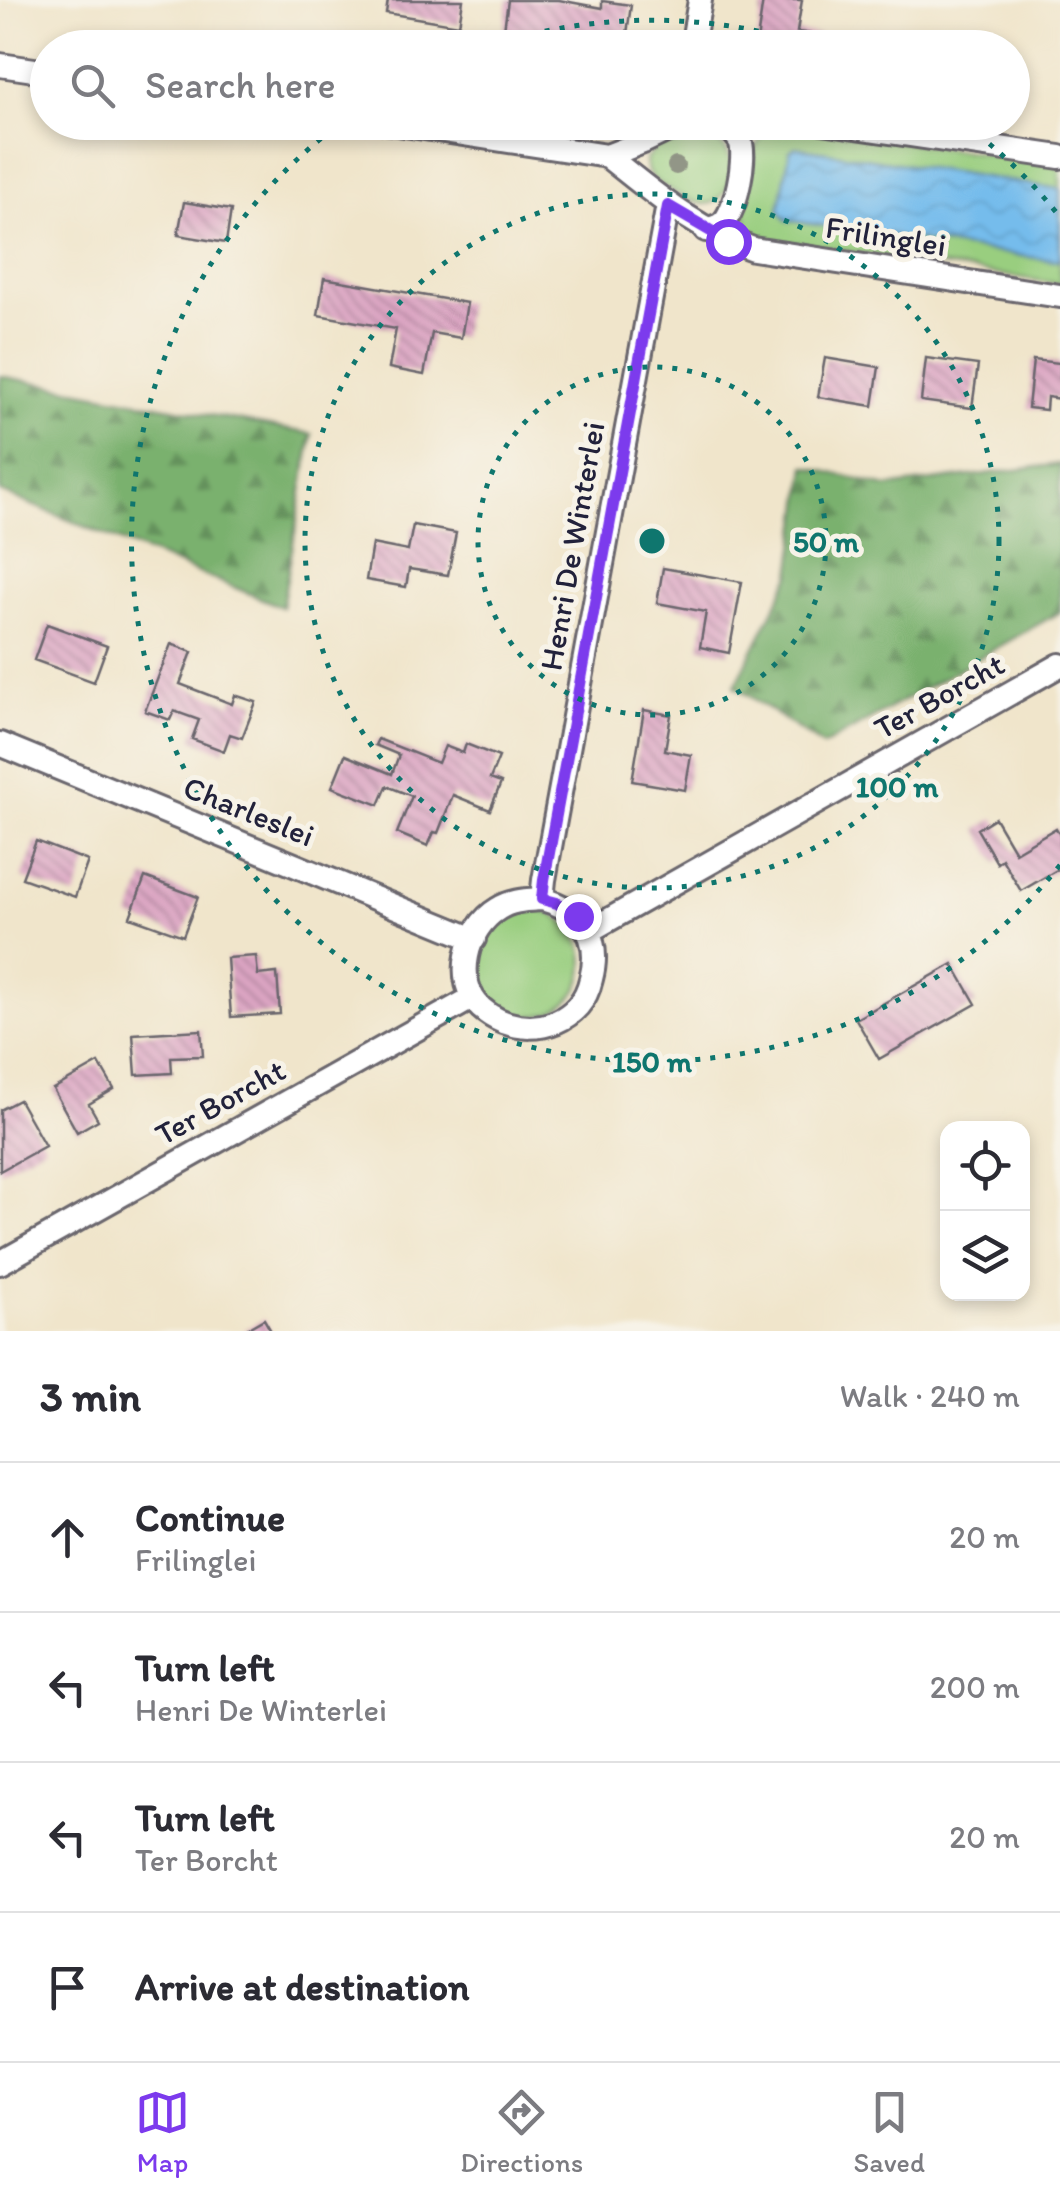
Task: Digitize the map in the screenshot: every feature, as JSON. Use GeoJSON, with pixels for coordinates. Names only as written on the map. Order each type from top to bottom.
{"type":"FeatureCollection","features":[{"type":"Feature","properties":{"kind":"street"},"geometry":{"type":"LineString","coordinates":[[695,30],[700,0]]}},
{"type":"Feature","properties":{"kind":"street"},"geometry":{"type":"LineString","coordinates":[[0,65],[30,69]]}},
{"type":"Feature","properties":{"kind":"street"},"geometry":{"type":"LineString","coordinates":[[503,140],[607,156],[647,140]]}},
{"type":"Feature","properties":{"kind":"street"},"geometry":{"type":"LineString","coordinates":[[706,230],[722,224],[736,201],[743,148],[740,140]]}},
{"type":"Feature","properties":{"kind":"street"},"geometry":{"type":"LineString","coordinates":[[944,140],[1060,157]]}},
{"type":"Feature","properties":{"kind":"street","name":"Frilinglei"},"geometry":{"type":"LineString","coordinates":[[607,156],[668,206],[706,230],[753,249],[1060,296]]}},
{"type":"Feature","properties":{"kind":"street","name":"Henri De Winterlei"},"geometry":{"type":"LineString","coordinates":[[542,899],[668,206]]}},
{"type":"Feature","properties":{"kind":"street","name":"Ter Borcht"},"geometry":{"type":"LineString","coordinates":[[589,931],[1060,665]]}},
{"type":"Feature","properties":{"kind":"street","name":"Charleslei"},"geometry":{"type":"LineString","coordinates":[[0,744],[474,938]]}},
{"type":"Feature","properties":{"kind":"street"},"geometry":{"type":"LineString","coordinates":[[542,899],[578,916],[589,931],[595,948],[589,988],[578,1006],[558,1020],[541,1027],[515,1026],[484,1011],[472,998],[466,984],[467,952],[484,920],[498,908],[520,900],[542,899]]}},
{"type":"Feature","properties":{"kind":"street","name":"Ter Borcht"},"geometry":{"type":"LineString","coordinates":[[0,1263],[472,998]]}},
{"type":"Feature","properties":{"kind":"green space"},"geometry":{"type":"Polygon","coordinates":[[[697,140],[720,144],[731,164],[728,187],[713,202],[689,200],[649,174],[646,159],[657,147],[697,140]]]}},
{"type":"Feature","properties":{"kind":"green space"},"geometry":{"type":"Polygon","coordinates":[[[760,140],[892,140],[1060,165],[1060,284],[761,238],[749,228],[745,213],[755,148],[760,140]]]}},
{"type":"Feature","properties":{"kind":"green space"},"geometry":{"type":"Polygon","coordinates":[[[0,376],[312,434],[282,607],[0,492],[0,376]]]}},
{"type":"Feature","properties":{"kind":"green space"},"geometry":{"type":"Polygon","coordinates":[[[1060,464],[1060,612],[823,746],[735,686],[791,575],[806,466],[887,487],[1060,464]]]}},
{"type":"Feature","properties":{"kind":"green space"},"geometry":{"type":"Polygon","coordinates":[[[531,910],[551,914],[569,925],[580,943],[584,963],[580,983],[569,1001],[551,1012],[531,1016],[511,1012],[493,1001],[482,983],[478,963],[482,943],[493,925],[511,914],[531,910]]]}},
{"type":"Feature","properties":{"kind":"water"},"geometry":{"type":"Polygon","coordinates":[[[795,147],[1060,189],[1060,259],[786,220],[779,210],[790,151],[795,147]]]}},
{"type":"Feature","properties":{"kind":"building"},"geometry":{"type":"Polygon","coordinates":[[[388,0],[463,0],[459,25],[386,13],[388,0]]]}},
{"type":"Feature","properties":{"kind":"building"},"geometry":{"type":"Polygon","coordinates":[[[508,0],[559,0],[602,8],[602,1],[631,5],[628,30],[504,30],[508,0]]]}},
{"type":"Feature","properties":{"kind":"building"},"geometry":{"type":"Polygon","coordinates":[[[763,0],[802,0],[797,30],[759,30],[763,0]]]}},
{"type":"Feature","properties":{"kind":"building"},"geometry":{"type":"Polygon","coordinates":[[[184,202],[231,210],[226,243],[178,235],[184,202]]]}},
{"type":"Feature","properties":{"kind":"building"},"geometry":{"type":"Polygon","coordinates":[[[324,278],[467,303],[461,338],[432,333],[424,375],[389,368],[396,329],[318,315],[324,278]]]}},
{"type":"Feature","properties":{"kind":"building"},"geometry":{"type":"Polygon","coordinates":[[[825,358],[879,367],[873,406],[818,397],[825,358]]]}},
{"type":"Feature","properties":{"kind":"building"},"geometry":{"type":"Polygon","coordinates":[[[926,358],[978,365],[972,408],[921,401],[926,358]]]}},
{"type":"Feature","properties":{"kind":"building"},"geometry":{"type":"Polygon","coordinates":[[[1033,360],[1060,363],[1060,399],[1047,397],[1046,410],[1028,408],[1033,360]]]}},
{"type":"Feature","properties":{"kind":"building"},"geometry":{"type":"Polygon","coordinates":[[[413,525],[456,533],[448,575],[409,569],[406,587],[366,580],[372,544],[408,551],[413,525]]]}},
{"type":"Feature","properties":{"kind":"building"},"geometry":{"type":"Polygon","coordinates":[[[663,568],[742,582],[729,653],[700,647],[706,612],[657,603],[663,568]]]}},
{"type":"Feature","properties":{"kind":"building"},"geometry":{"type":"Polygon","coordinates":[[[47,624],[107,646],[94,682],[34,660],[47,624]]]}},
{"type":"Feature","properties":{"kind":"building"},"geometry":{"type":"Polygon","coordinates":[[[171,644],[192,652],[180,684],[232,704],[235,695],[256,702],[242,738],[230,734],[224,751],[192,739],[199,720],[174,711],[170,720],[145,711],[171,644]]]}},
{"type":"Feature","properties":{"kind":"building"},"geometry":{"type":"Polygon","coordinates":[[[644,710],[671,715],[665,750],[691,755],[685,790],[632,781],[644,710]]]}},
{"type":"Feature","properties":{"kind":"building"},"geometry":{"type":"Polygon","coordinates":[[[378,739],[438,763],[445,746],[463,753],[466,744],[499,757],[490,779],[501,783],[490,810],[453,795],[438,833],[434,832],[428,846],[397,833],[412,796],[387,786],[379,805],[332,787],[345,755],[392,774],[399,755],[375,745],[378,739]]]}},
{"type":"Feature","properties":{"kind":"building"},"geometry":{"type":"Polygon","coordinates":[[[995,818],[1015,852],[1056,828],[1060,835],[1060,868],[1021,891],[1002,859],[997,863],[977,829],[995,818]]]}},
{"type":"Feature","properties":{"kind":"building"},"geometry":{"type":"Polygon","coordinates":[[[36,841],[88,861],[75,897],[22,878],[36,841]]]}},
{"type":"Feature","properties":{"kind":"building"},"geometry":{"type":"Polygon","coordinates":[[[145,877],[198,897],[183,936],[130,917],[145,877]]]}},
{"type":"Feature","properties":{"kind":"building"},"geometry":{"type":"Polygon","coordinates":[[[256,956],[258,975],[277,973],[280,1014],[231,1017],[227,958],[256,956]]]}},
{"type":"Feature","properties":{"kind":"building"},"geometry":{"type":"Polygon","coordinates":[[[953,964],[976,1004],[879,1059],[856,1019],[953,964]]]}},
{"type":"Feature","properties":{"kind":"building"},"geometry":{"type":"Polygon","coordinates":[[[201,1030],[203,1056],[171,1057],[172,1073],[136,1075],[133,1034],[201,1030]]]}},
{"type":"Feature","properties":{"kind":"building"},"geometry":{"type":"Polygon","coordinates":[[[99,1063],[114,1089],[89,1104],[98,1120],[77,1132],[53,1089],[99,1063]]]}},
{"type":"Feature","properties":{"kind":"building"},"geometry":{"type":"Polygon","coordinates":[[[19,1100],[45,1146],[0,1171],[0,1110],[19,1100]]]}},
{"type":"Feature","properties":{"kind":"building"},"geometry":{"type":"Polygon","coordinates":[[[264,1319],[271,1331],[243,1331],[264,1319]]]}},
{"type":"Feature","properties":{"kind":"route"},"geometry":{"type":"LineString","coordinates":[[578,916],[542,899],[544,880],[668,206],[728,241]]}}]}
